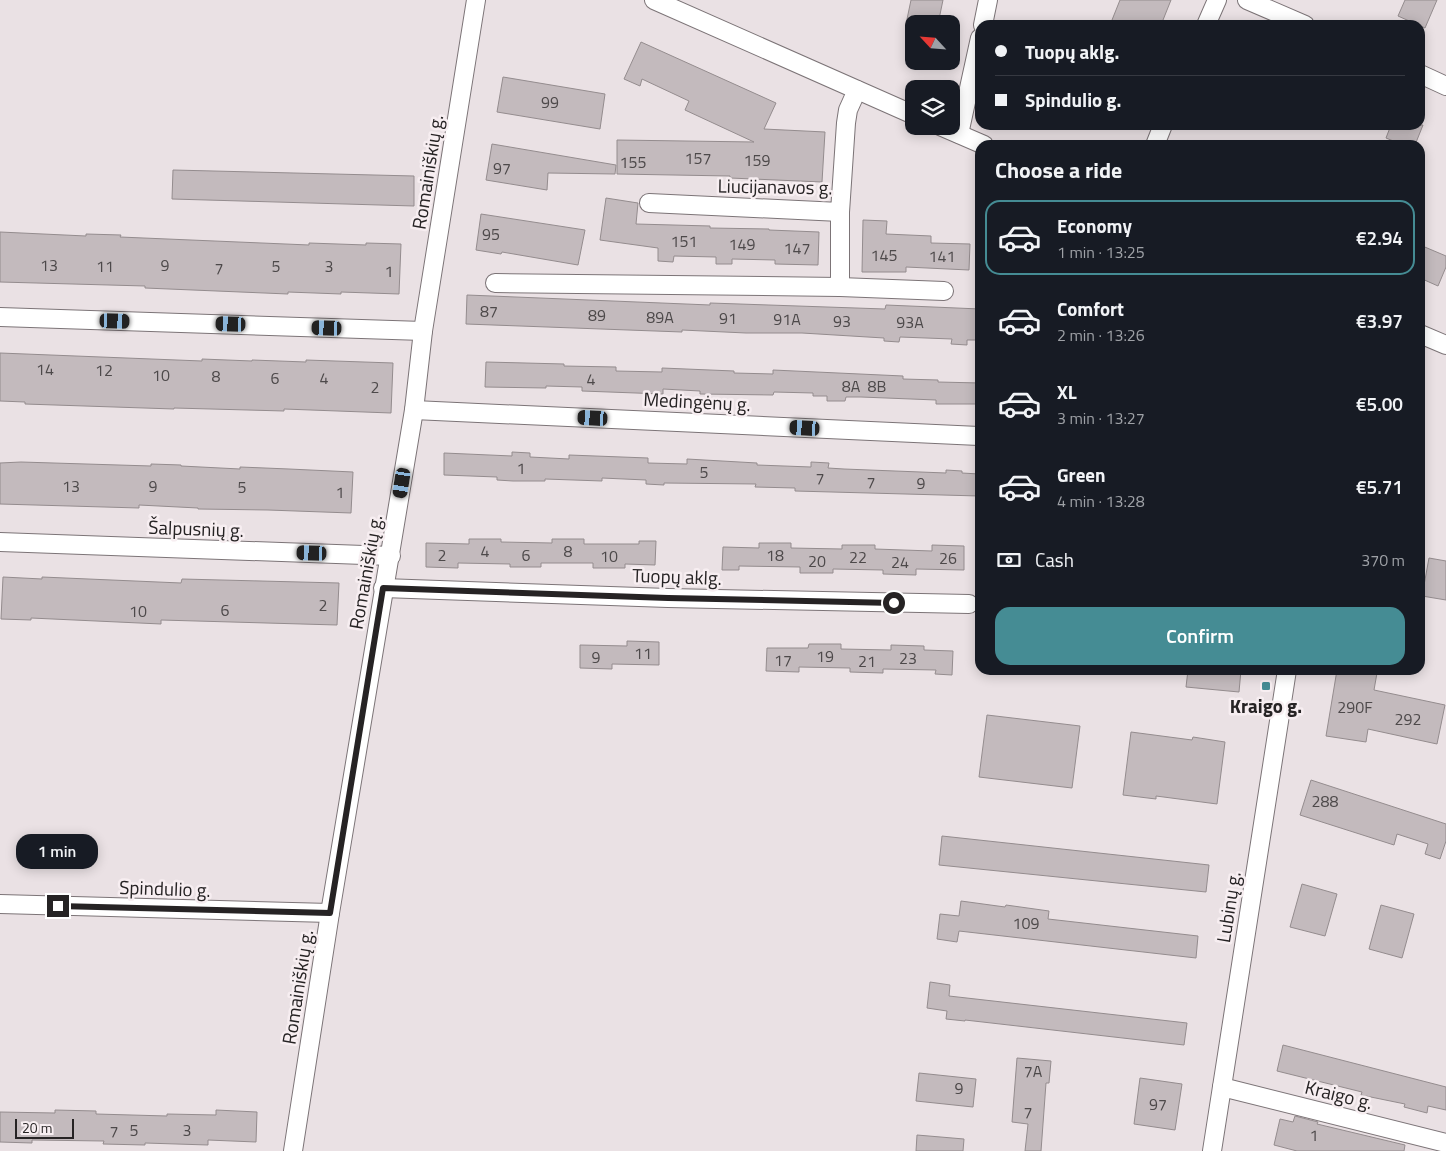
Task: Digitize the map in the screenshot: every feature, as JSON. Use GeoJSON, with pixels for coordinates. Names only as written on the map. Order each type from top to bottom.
{"type":"FeatureCollection","features":[{"type":"Feature","properties":{"kind":"street","name":"Romainiškių g."},"geometry":{"type":"LineString","coordinates":[[293,1151],[383,588],[391,556],[414,410],[423,331],[476,0]]}},
{"type":"Feature","properties":{"kind":"street"},"geometry":{"type":"LineString","coordinates":[[654,0],[905,111]]}},
{"type":"Feature","properties":{"kind":"street"},"geometry":{"type":"LineString","coordinates":[[984,20],[988,0]]}},
{"type":"Feature","properties":{"kind":"street"},"geometry":{"type":"LineString","coordinates":[[1208,20],[1217,0]]}},
{"type":"Feature","properties":{"kind":"street"},"geometry":{"type":"LineString","coordinates":[[1247,0],[1293,20]]}},
{"type":"Feature","properties":{"kind":"street"},"geometry":{"type":"LineString","coordinates":[[960,129],[975,61]]}},
{"type":"Feature","properties":{"kind":"street"},"geometry":{"type":"LineString","coordinates":[[1425,76],[1446,86]]}},
{"type":"Feature","properties":{"kind":"street","name":"Liucijanavos g."},"geometry":{"type":"LineString","coordinates":[[649,203],[840,212],[846,123],[848,110],[857,90]]}},
{"type":"Feature","properties":{"kind":"street"},"geometry":{"type":"LineString","coordinates":[[960,134],[975,141]]}},
{"type":"Feature","properties":{"kind":"street"},"geometry":{"type":"LineString","coordinates":[[840,212],[840,287]]}},
{"type":"Feature","properties":{"kind":"street"},"geometry":{"type":"LineString","coordinates":[[495,283],[840,287],[944,291]]}},
{"type":"Feature","properties":{"kind":"street"},"geometry":{"type":"LineString","coordinates":[[0,317],[423,331]]}},
{"type":"Feature","properties":{"kind":"street"},"geometry":{"type":"LineString","coordinates":[[1425,336],[1446,345]]}},
{"type":"Feature","properties":{"kind":"street","name":"Medingėnų g."},"geometry":{"type":"LineString","coordinates":[[414,410],[975,436]]}},
{"type":"Feature","properties":{"kind":"street","name":"Šalpusnių g."},"geometry":{"type":"LineString","coordinates":[[0,542],[391,556]]}},
{"type":"Feature","properties":{"kind":"street","name":"Tuopų aklg."},"geometry":{"type":"LineString","coordinates":[[383,588],[668,598],[969,604]]}},
{"type":"Feature","properties":{"kind":"street","name":"Lubinų g."},"geometry":{"type":"LineString","coordinates":[[1212,1151],[1285,675]]}},
{"type":"Feature","properties":{"kind":"street","name":"Spindulio g."},"geometry":{"type":"LineString","coordinates":[[0,904],[330,913]]}},
{"type":"Feature","properties":{"kind":"street","name":"Kraigo g."},"geometry":{"type":"LineString","coordinates":[[1222,1086],[1446,1143]]}},
{"type":"Feature","properties":{"kind":"building"},"geometry":{"type":"Polygon","coordinates":[[[911,0],[943,0],[940,15],[908,15],[911,0]]]}},
{"type":"Feature","properties":{"kind":"building"},"geometry":{"type":"Polygon","coordinates":[[[1120,0],[1171,0],[1163,20],[1112,20],[1120,0]]]}},
{"type":"Feature","properties":{"kind":"building"},"geometry":{"type":"Polygon","coordinates":[[[1405,0],[1437,0],[1425,28],[1425,20],[1407,20],[1398,16],[1405,0]]]}},
{"type":"Feature","properties":{"kind":"building"},"geometry":{"type":"Polygon","coordinates":[[[641,42],[776,103],[764,129],[825,132],[822,182],[730,178],[730,176],[617,174],[617,140],[754,142],[685,110],[689,101],[642,79],[640,86],[624,79],[641,42]]]}},
{"type":"Feature","properties":{"kind":"building"},"geometry":{"type":"Polygon","coordinates":[[[503,77],[605,94],[600,129],[497,112],[503,77]]]}},
{"type":"Feature","properties":{"kind":"building"},"geometry":{"type":"Polygon","coordinates":[[[1389,130],[1421,130],[1417,140],[1391,140],[1386,138],[1389,130]]]}},
{"type":"Feature","properties":{"kind":"building"},"geometry":{"type":"Polygon","coordinates":[[[492,144],[616,165],[615,174],[548,173],[547,190],[486,180],[492,144]]]}},
{"type":"Feature","properties":{"kind":"building"},"geometry":{"type":"Polygon","coordinates":[[[173,170],[414,176],[414,206],[172,199],[173,170]]]}},
{"type":"Feature","properties":{"kind":"building"},"geometry":{"type":"Polygon","coordinates":[[[606,198],[638,203],[636,224],[819,232],[818,265],[775,264],[775,260],[732,259],[732,264],[716,264],[716,257],[674,256],[673,262],[658,261],[658,248],[600,240],[606,198]]]}},
{"type":"Feature","properties":{"kind":"building"},"geometry":{"type":"Polygon","coordinates":[[[481,214],[585,230],[578,265],[502,252],[501,254],[476,250],[481,214]]]}},
{"type":"Feature","properties":{"kind":"building"},"geometry":{"type":"Polygon","coordinates":[[[863,220],[887,221],[886,234],[931,236],[931,243],[970,244],[969,270],[906,267],[906,272],[862,272],[863,220]]]}},
{"type":"Feature","properties":{"kind":"building"},"geometry":{"type":"Polygon","coordinates":[[[0,232],[86,236],[86,234],[121,235],[120,237],[309,245],[309,243],[401,244],[399,294],[288,292],[288,294],[145,288],[145,286],[0,282],[0,232]]]}},
{"type":"Feature","properties":{"kind":"building"},"geometry":{"type":"Polygon","coordinates":[[[1425,247],[1446,256],[1446,267],[1438,286],[1425,280],[1425,247]]]}},
{"type":"Feature","properties":{"kind":"building"},"geometry":{"type":"Polygon","coordinates":[[[467,295],[710,305],[710,303],[885,309],[886,305],[975,309],[975,340],[967,340],[967,345],[951,344],[952,339],[900,337],[899,342],[884,341],[884,338],[802,333],[682,330],[682,332],[466,324],[467,295]]]}},
{"type":"Feature","properties":{"kind":"building"},"geometry":{"type":"Polygon","coordinates":[[[0,353],[202,361],[202,359],[306,362],[306,360],[393,363],[391,413],[284,409],[284,411],[174,409],[25,404],[25,402],[0,401],[0,353]]]}},
{"type":"Feature","properties":{"kind":"building"},"geometry":{"type":"Polygon","coordinates":[[[486,362],[616,367],[616,371],[662,372],[662,368],[773,374],[773,370],[903,376],[903,379],[975,383],[975,404],[936,404],[936,400],[861,397],[846,397],[845,401],[827,401],[827,396],[813,396],[813,393],[774,392],[773,395],[700,394],[700,391],[663,389],[663,394],[582,391],[582,387],[485,387],[486,362]]]}},
{"type":"Feature","properties":{"kind":"building"},"geometry":{"type":"Polygon","coordinates":[[[512,452],[530,453],[530,457],[569,459],[569,455],[648,458],[648,463],[687,464],[687,459],[811,467],[811,462],[829,463],[828,468],[844,469],[946,473],[946,470],[962,471],[962,473],[975,474],[975,496],[795,491],[795,488],[755,487],[756,484],[664,483],[664,485],[646,484],[646,480],[602,478],[602,481],[545,479],[545,481],[513,481],[497,480],[497,477],[444,475],[444,453],[512,456],[512,452]]]}},
{"type":"Feature","properties":{"kind":"building"},"geometry":{"type":"Polygon","coordinates":[[[0,463],[151,466],[151,464],[353,472],[351,513],[198,509],[139,505],[139,508],[0,504],[0,463]]]}},
{"type":"Feature","properties":{"kind":"building"},"geometry":{"type":"Polygon","coordinates":[[[469,539],[501,539],[501,542],[552,543],[552,539],[584,539],[584,544],[639,544],[639,541],[656,541],[655,565],[625,564],[625,568],[593,568],[593,563],[541,563],[541,567],[510,567],[510,564],[458,563],[458,568],[426,567],[426,543],[469,544],[469,539]]]}},
{"type":"Feature","properties":{"kind":"building"},"geometry":{"type":"Polygon","coordinates":[[[759,543],[791,543],[791,548],[842,549],[842,545],[875,545],[875,549],[932,551],[932,545],[964,546],[964,570],[916,569],[916,575],[883,574],[883,570],[833,569],[833,573],[800,573],[800,567],[739,566],[739,570],[722,570],[723,547],[759,548],[759,543]]]}},
{"type":"Feature","properties":{"kind":"building"},"geometry":{"type":"Polygon","coordinates":[[[1429,558],[1446,561],[1446,600],[1425,596],[1425,580],[1429,558]]]}},
{"type":"Feature","properties":{"kind":"building"},"geometry":{"type":"Polygon","coordinates":[[[3,577],[181,583],[182,579],[339,583],[337,625],[161,620],[161,624],[31,618],[31,620],[1,619],[3,577]]]}},
{"type":"Feature","properties":{"kind":"building"},"geometry":{"type":"Polygon","coordinates":[[[627,641],[659,642],[659,665],[612,664],[612,669],[580,668],[580,645],[627,646],[627,641]]]}},
{"type":"Feature","properties":{"kind":"building"},"geometry":{"type":"Polygon","coordinates":[[[809,644],[841,644],[841,649],[891,650],[891,645],[924,646],[924,650],[953,651],[952,675],[935,674],[936,670],[883,669],[883,673],[850,672],[850,668],[799,667],[799,672],[766,671],[767,648],[808,648],[809,644]]]}},
{"type":"Feature","properties":{"kind":"building"},"geometry":{"type":"Polygon","coordinates":[[[1187,675],[1241,675],[1239,692],[1186,687],[1187,675]]]}},
{"type":"Feature","properties":{"kind":"building"},"geometry":{"type":"Polygon","coordinates":[[[1336,675],[1377,675],[1374,690],[1445,705],[1437,744],[1368,729],[1366,742],[1326,736],[1336,675]]]}},
{"type":"Feature","properties":{"kind":"building"},"geometry":{"type":"Polygon","coordinates":[[[987,715],[1080,726],[1072,788],[979,777],[987,715]]]}},
{"type":"Feature","properties":{"kind":"building"},"geometry":{"type":"Polygon","coordinates":[[[1131,732],[1192,740],[1193,737],[1225,742],[1217,804],[1156,796],[1156,799],[1123,795],[1131,732]]]}},
{"type":"Feature","properties":{"kind":"building"},"geometry":{"type":"Polygon","coordinates":[[[1311,780],[1446,824],[1446,841],[1440,859],[1425,854],[1428,844],[1397,834],[1394,845],[1300,815],[1311,780]]]}},
{"type":"Feature","properties":{"kind":"building"},"geometry":{"type":"Polygon","coordinates":[[[942,836],[1209,865],[1206,892],[939,865],[942,836]]]}},
{"type":"Feature","properties":{"kind":"building"},"geometry":{"type":"Polygon","coordinates":[[[1302,884],[1337,894],[1325,936],[1290,927],[1302,884]]]}},
{"type":"Feature","properties":{"kind":"building"},"geometry":{"type":"Polygon","coordinates":[[[961,901],[1049,911],[1048,919],[1198,936],[1196,958],[959,931],[957,942],[937,939],[940,914],[959,916],[961,901]]]}},
{"type":"Feature","properties":{"kind":"building"},"geometry":{"type":"Polygon","coordinates":[[[1381,905],[1414,914],[1402,958],[1369,949],[1381,905]]]}},
{"type":"Feature","properties":{"kind":"building"},"geometry":{"type":"Polygon","coordinates":[[[930,982],[950,985],[949,996],[1187,1023],[1184,1045],[946,1019],[947,1011],[927,1008],[930,982]]]}},
{"type":"Feature","properties":{"kind":"building"},"geometry":{"type":"Polygon","coordinates":[[[1283,1045],[1446,1087],[1446,1110],[1428,1106],[1427,1113],[1404,1107],[1405,1104],[1361,1095],[1362,1092],[1277,1071],[1283,1045]]]}},
{"type":"Feature","properties":{"kind":"building"},"geometry":{"type":"Polygon","coordinates":[[[1017,1058],[1051,1061],[1049,1083],[1046,1083],[1041,1151],[1025,1151],[1028,1124],[1012,1122],[1017,1058]]]}},
{"type":"Feature","properties":{"kind":"building"},"geometry":{"type":"Polygon","coordinates":[[[919,1073],[976,1079],[973,1107],[916,1101],[919,1073]]]}},
{"type":"Feature","properties":{"kind":"building"},"geometry":{"type":"Polygon","coordinates":[[[1140,1078],[1182,1084],[1175,1130],[1134,1124],[1140,1078]]]}},
{"type":"Feature","properties":{"kind":"building"},"geometry":{"type":"Polygon","coordinates":[[[55,1110],[96,1111],[96,1114],[167,1116],[167,1114],[216,1115],[216,1110],[257,1112],[256,1142],[208,1140],[208,1145],[145,1143],[145,1145],[103,1144],[104,1141],[32,1140],[32,1143],[0,1142],[0,1112],[55,1113],[55,1110]]]}},
{"type":"Feature","properties":{"kind":"building"},"geometry":{"type":"Polygon","coordinates":[[[1295,1116],[1318,1122],[1317,1124],[1405,1145],[1404,1151],[1297,1151],[1274,1145],[1280,1119],[1293,1122],[1295,1116]]]}},
{"type":"Feature","properties":{"kind":"building"},"geometry":{"type":"Polygon","coordinates":[[[917,1135],[964,1139],[963,1151],[916,1151],[917,1135]]]}},
{"type":"Feature","properties":{"kind":"place","name":"Kraigo g."},"geometry":{"type":"Point","coordinates":[1266,686]}},
{"type":"Feature","properties":{"kind":"route"},"geometry":{"type":"LineString","coordinates":[[58,906],[330,913],[383,588],[668,598],[894,603]]}}]}
